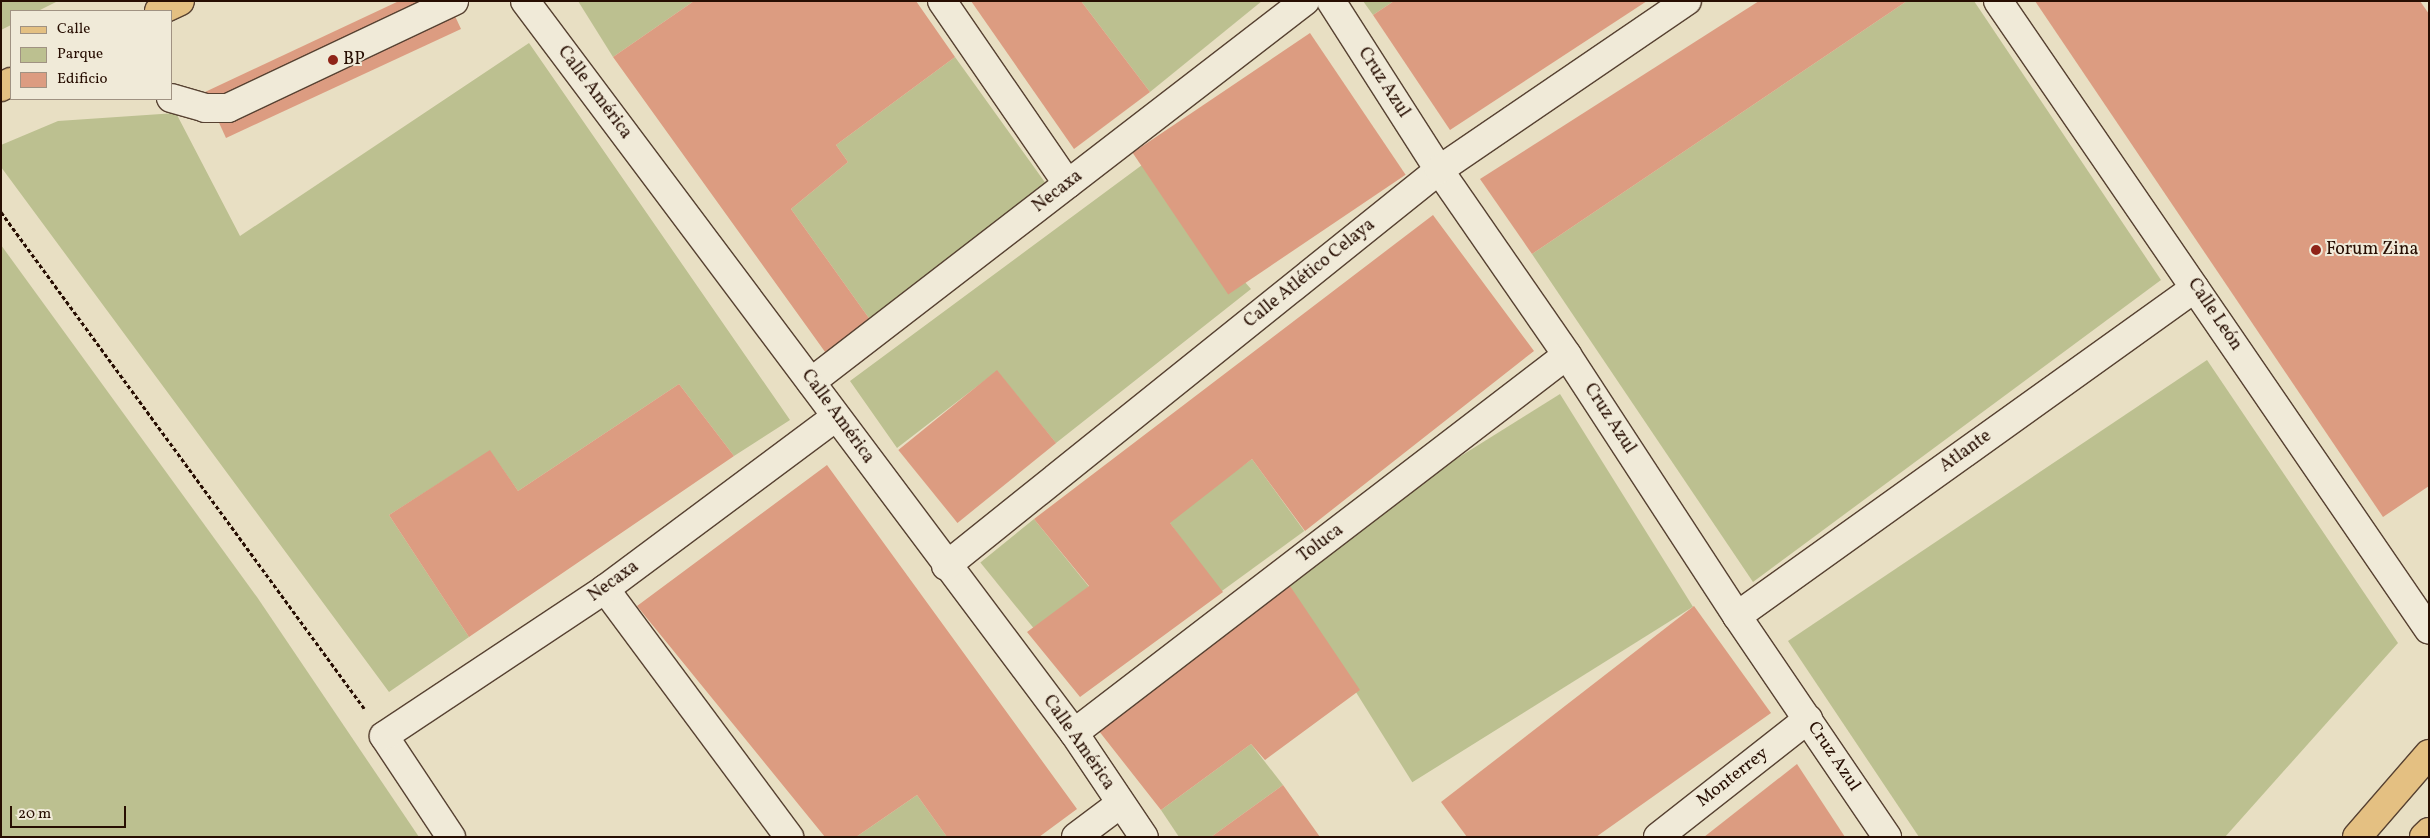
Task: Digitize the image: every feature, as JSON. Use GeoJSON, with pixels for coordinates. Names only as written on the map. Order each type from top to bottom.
{"type":"FeatureCollection","features":[{"type":"Feature","properties":{"kind":"main road"},"geometry":{"type":"LineString","coordinates":[[161,10],[180,1]]}},
{"type":"Feature","properties":{"kind":"main road"},"geometry":{"type":"LineString","coordinates":[[2357,837],[2429,754]]}},
{"type":"Feature","properties":{"kind":"main road"},"geometry":{"type":"LineString","coordinates":[[2424,837],[2429,832]]}},
{"type":"Feature","properties":{"kind":"street","name":"Calle América"},"geometry":{"type":"LineString","coordinates":[[525,1],[811,382],[946,566],[1074,733],[1144,837]]}},
{"type":"Feature","properties":{"kind":"street"},"geometry":{"type":"LineString","coordinates":[[942,1],[1068,184]]}},
{"type":"Feature","properties":{"kind":"street","name":"Necaxa"},"geometry":{"type":"LineString","coordinates":[[811,382],[1305,1]]}},
{"type":"Feature","properties":{"kind":"street","name":"Cruz Azul"},"geometry":{"type":"LineString","coordinates":[[1331,1],[1439,170],[1567,355],[1737,616],[1887,837]]}},
{"type":"Feature","properties":{"kind":"street","name":"Calle Atlético Celaya"},"geometry":{"type":"LineString","coordinates":[[946,566],[1439,170],[1686,1]]}},
{"type":"Feature","properties":{"kind":"street","name":"Calle León"},"geometry":{"type":"LineString","coordinates":[[1998,1],[2429,630]]}},
{"type":"Feature","properties":{"kind":"street"},"geometry":{"type":"LineString","coordinates":[[172,98],[206,108],[228,108],[436,3]]}},
{"type":"Feature","properties":{"kind":"street","name":"Atlante"},"geometry":{"type":"LineString","coordinates":[[1737,616],[2195,288]]}},
{"type":"Feature","properties":{"kind":"street","name":"Toluca"},"geometry":{"type":"LineString","coordinates":[[1074,733],[1567,355]]}},
{"type":"Feature","properties":{"kind":"street","name":"Necaxa"},"geometry":{"type":"LineString","coordinates":[[384,736],[605,590],[836,417]]}},
{"type":"Feature","properties":{"kind":"street"},"geometry":{"type":"LineString","coordinates":[[605,590],[789,837]]}},
{"type":"Feature","properties":{"kind":"street","name":"Monterrey"},"geometry":{"type":"LineString","coordinates":[[1658,837],[1808,719]]}},
{"type":"Feature","properties":{"kind":"street"},"geometry":{"type":"LineString","coordinates":[[384,736],[452,837]]}},
{"type":"Feature","properties":{"kind":"street"},"geometry":{"type":"LineString","coordinates":[[1076,837],[1120,804]]}},
{"type":"Feature","properties":{"kind":"path"},"geometry":{"type":"LineString","coordinates":[[1,212],[384,736]]}},
{"type":"Feature","properties":{"kind":"green space"},"geometry":{"type":"Polygon","coordinates":[[[1,1],[58,1],[40,10],[10,10],[10,26],[1,30],[1,1]]]}},
{"type":"Feature","properties":{"kind":"green space"},"geometry":{"type":"Polygon","coordinates":[[[578,1],[694,1],[613,57],[578,1]]]}},
{"type":"Feature","properties":{"kind":"green space"},"geometry":{"type":"Polygon","coordinates":[[[1081,1],[1262,1],[1150,92],[1081,1]]]}},
{"type":"Feature","properties":{"kind":"green space"},"geometry":{"type":"Polygon","coordinates":[[[1363,1],[1394,1],[1373,15],[1363,1]]]}},
{"type":"Feature","properties":{"kind":"green space"},"geometry":{"type":"Polygon","coordinates":[[[1907,1],[1974,1],[2161,280],[1753,582],[1532,254],[1907,1]]]}},
{"type":"Feature","properties":{"kind":"green space"},"geometry":{"type":"Polygon","coordinates":[[[529,43],[790,420],[734,456],[679,384],[518,491],[490,451],[389,515],[469,637],[389,692],[1,167],[1,145],[58,121],[176,113],[240,236],[529,43]]]}},
{"type":"Feature","properties":{"kind":"green space"},"geometry":{"type":"Polygon","coordinates":[[[955,57],[1049,188],[871,321],[791,209],[848,162],[836,145],[955,57]]]}},
{"type":"Feature","properties":{"kind":"green space"},"geometry":{"type":"Polygon","coordinates":[[[1142,165],[1251,289],[1056,443],[997,371],[897,448],[850,381],[1142,165]]]}},
{"type":"Feature","properties":{"kind":"green space"},"geometry":{"type":"Polygon","coordinates":[[[1,245],[257,597],[419,837],[1,837],[1,245]]]}},
{"type":"Feature","properties":{"kind":"green space"},"geometry":{"type":"Polygon","coordinates":[[[2207,360],[2398,643],[2225,837],[1919,837],[1788,641],[2207,360]]]}},
{"type":"Feature","properties":{"kind":"green space"},"geometry":{"type":"Polygon","coordinates":[[[1560,394],[1693,607],[1412,782],[1279,569],[1560,394]]]}},
{"type":"Feature","properties":{"kind":"green space"},"geometry":{"type":"Polygon","coordinates":[[[1252,459],[1304,531],[1220,592],[1168,520],[1252,459]]]}},
{"type":"Feature","properties":{"kind":"green space"},"geometry":{"type":"Polygon","coordinates":[[[1034,519],[1089,587],[1035,630],[980,562],[1034,519]]]}},
{"type":"Feature","properties":{"kind":"green space"},"geometry":{"type":"Polygon","coordinates":[[[1251,744],[1283,785],[1211,837],[1179,837],[1161,810],[1251,744]]]}},
{"type":"Feature","properties":{"kind":"green space"},"geometry":{"type":"Polygon","coordinates":[[[917,795],[947,837],[856,837],[917,795]]]}},
{"type":"Feature","properties":{"kind":"building","name":"BP"},"geometry":{"type":"Polygon","coordinates":[[[399,1],[448,1],[461,29],[226,138],[205,92],[399,1]]]}},
{"type":"Feature","properties":{"kind":"building"},"geometry":{"type":"Polygon","coordinates":[[[694,1],[916,1],[955,57],[836,145],[848,162],[791,209],[871,321],[828,356],[613,57],[694,1]]]}},
{"type":"Feature","properties":{"kind":"building"},"geometry":{"type":"Polygon","coordinates":[[[971,1],[1081,1],[1150,92],[1074,149],[971,1]]]}},
{"type":"Feature","properties":{"kind":"building"},"geometry":{"type":"Polygon","coordinates":[[[1394,1],[1647,1],[1450,130],[1373,15],[1394,1]]]}},
{"type":"Feature","properties":{"kind":"building"},"geometry":{"type":"Polygon","coordinates":[[[1759,1],[1907,1],[1532,254],[1480,179],[1759,1]]]}},
{"type":"Feature","properties":{"kind":"building","name":"Forum Zina"},"geometry":{"type":"Polygon","coordinates":[[[2035,1],[2420,1],[2429,14],[2429,486],[2383,517],[2035,1]]]}},
{"type":"Feature","properties":{"kind":"building"},"geometry":{"type":"Polygon","coordinates":[[[1310,33],[1406,175],[1228,294],[1133,153],[1310,33]]]}},
{"type":"Feature","properties":{"kind":"building"},"geometry":{"type":"Polygon","coordinates":[[[1433,215],[1534,351],[1305,531],[1252,459],[1170,523],[1223,592],[1080,697],[1027,632],[1089,586],[1034,519],[1433,215]]]}},
{"type":"Feature","properties":{"kind":"building"},"geometry":{"type":"Polygon","coordinates":[[[997,370],[1056,443],[957,523],[898,450],[997,370]]]}},
{"type":"Feature","properties":{"kind":"building"},"geometry":{"type":"Polygon","coordinates":[[[679,384],[734,456],[469,637],[389,515],[490,450],[518,491],[679,384]]]}},
{"type":"Feature","properties":{"kind":"building"},"geometry":{"type":"Polygon","coordinates":[[[827,465],[1077,809],[1039,837],[947,837],[917,795],[856,837],[825,837],[637,606],[827,465]]]}},
{"type":"Feature","properties":{"kind":"building"},"geometry":{"type":"Polygon","coordinates":[[[1286,580],[1360,690],[1265,760],[1251,744],[1161,810],[1095,726],[1286,580]]]}},
{"type":"Feature","properties":{"kind":"building"},"geometry":{"type":"Polygon","coordinates":[[[1694,606],[1771,713],[1596,837],[1467,837],[1441,802],[1694,606]]]}},
{"type":"Feature","properties":{"kind":"building"},"geometry":{"type":"Polygon","coordinates":[[[1797,764],[1845,837],[1704,837],[1797,764]]]}},
{"type":"Feature","properties":{"kind":"building"},"geometry":{"type":"Polygon","coordinates":[[[1283,785],[1320,837],[1211,837],[1283,785]]]}},
{"type":"Feature","properties":{"kind":"place","name":"BP"},"geometry":{"type":"Point","coordinates":[333,60]}},
{"type":"Feature","properties":{"kind":"place","name":"Forum Zina"},"geometry":{"type":"Point","coordinates":[2316,250]}}]}
